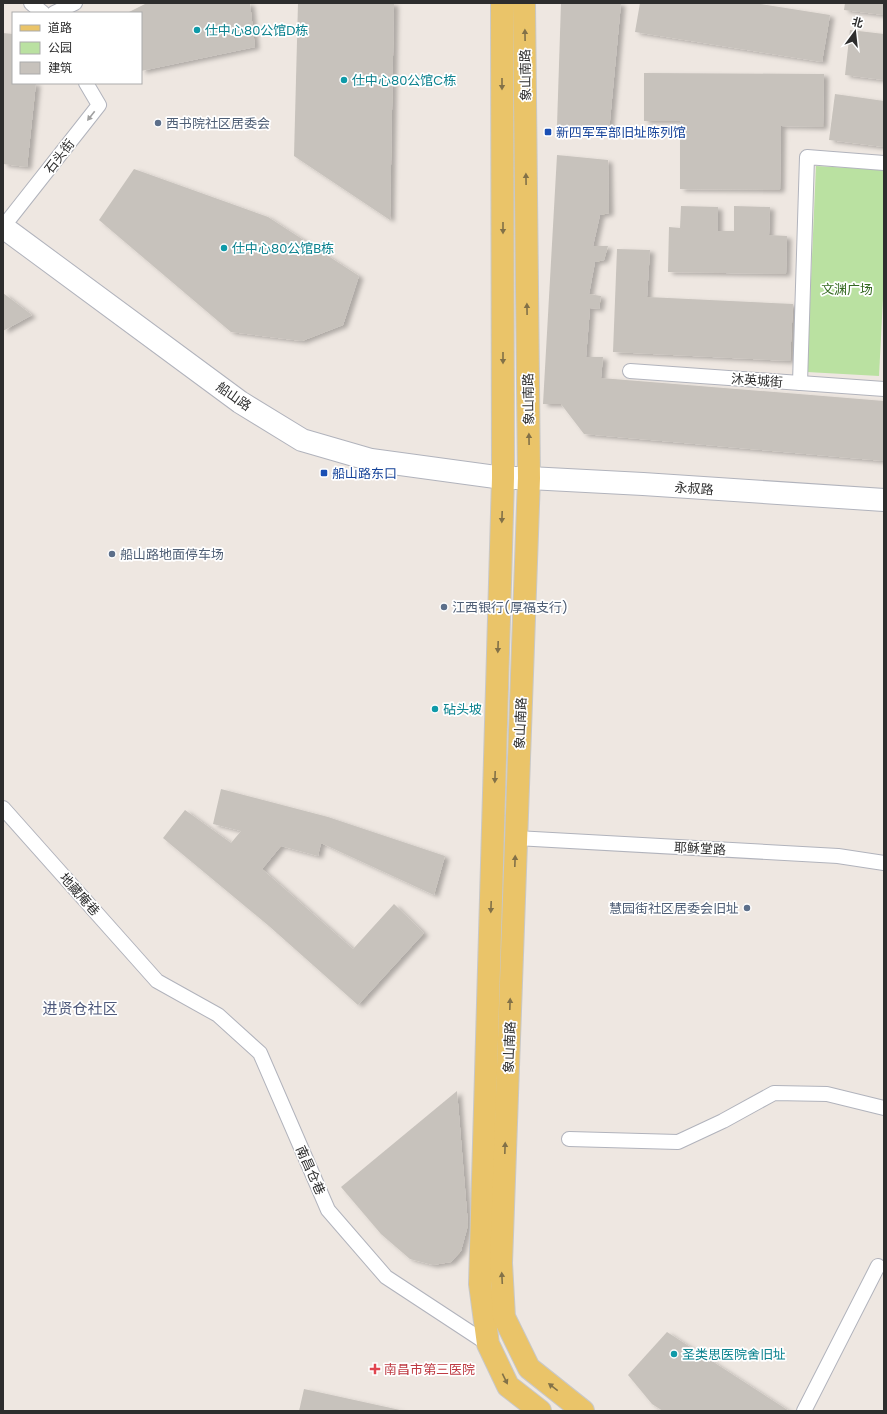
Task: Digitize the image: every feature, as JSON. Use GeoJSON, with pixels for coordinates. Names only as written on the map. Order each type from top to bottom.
{"type":"FeatureCollection","features":[{"type":"Feature","properties":{"kind":"main road","name":"象山南路"},"geometry":{"type":"LineString","coordinates":[[502,3],[504,478],[480,1284],[488,1344],[508,1386],[540,1411]]}},
{"type":"Feature","properties":{"kind":"main road","name":"象山南路"},"geometry":{"type":"LineString","coordinates":[[524,3],[529,478],[501,1263],[504,1317],[529,1368],[583,1411]]}},
{"type":"Feature","properties":{"kind":"street","name":"船山路"},"geometry":{"type":"LineString","coordinates":[[3,227],[240,402],[302,440],[371,460],[504,478]]}},
{"type":"Feature","properties":{"kind":"street","name":"永叔路"},"geometry":{"type":"LineString","coordinates":[[504,478],[529,478],[884,500]]}},
{"type":"Feature","properties":{"kind":"lane"},"geometry":{"type":"LineString","coordinates":[[31,3],[42,12]]}},
{"type":"Feature","properties":{"kind":"lane"},"geometry":{"type":"LineString","coordinates":[[56,12],[75,3]]}},
{"type":"Feature","properties":{"kind":"lane","name":"石头街"},"geometry":{"type":"LineString","coordinates":[[3,227],[99,105],[87,84]]}},
{"type":"Feature","properties":{"kind":"lane"},"geometry":{"type":"LineString","coordinates":[[800,383],[807,157],[884,163]]}},
{"type":"Feature","properties":{"kind":"lane","name":"沐英城街"},"geometry":{"type":"LineString","coordinates":[[630,371],[884,389]]}},
{"type":"Feature","properties":{"kind":"lane","name":"地藏庵巷"},"geometry":{"type":"LineString","coordinates":[[3,808],[158,981]]}},
{"type":"Feature","properties":{"kind":"lane","name":"耶稣堂路"},"geometry":{"type":"LineString","coordinates":[[516,838],[838,856],[884,863]]}},
{"type":"Feature","properties":{"kind":"lane","name":"南昌仓巷"},"geometry":{"type":"LineString","coordinates":[[158,981],[218,1015],[260,1053],[328,1210],[386,1277],[488,1344]]}},
{"type":"Feature","properties":{"kind":"lane"},"geometry":{"type":"LineString","coordinates":[[569,1139],[678,1142],[723,1121],[774,1093],[827,1094],[884,1108]]}},
{"type":"Feature","properties":{"kind":"lane"},"geometry":{"type":"LineString","coordinates":[[804,1411],[878,1266]]}},
{"type":"Feature","properties":{"kind":"green space","name":"文渊广场"},"geometry":{"type":"Polygon","coordinates":[[[816,166],[884,170],[884,279],[879,376],[807,372],[816,166]]]}},
{"type":"Feature","properties":{"kind":"building","name":"仕中心80公馆D栋"},"geometry":{"type":"Polygon","coordinates":[[[147,3],[250,3],[255,47],[142,71],[142,12],[129,12],[147,3]]]}},
{"type":"Feature","properties":{"kind":"building","name":"仕中心80公馆C栋"},"geometry":{"type":"Polygon","coordinates":[[[298,3],[394,3],[390,220],[294,156],[298,3]]]}},
{"type":"Feature","properties":{"kind":"building"},"geometry":{"type":"Polygon","coordinates":[[[561,3],[621,3],[609,131],[557,126],[561,3]]]}},
{"type":"Feature","properties":{"kind":"building"},"geometry":{"type":"Polygon","coordinates":[[[640,3],[754,3],[830,15],[822,62],[635,32],[640,3]]]}},
{"type":"Feature","properties":{"kind":"building"},"geometry":{"type":"Polygon","coordinates":[[[845,3],[884,3],[884,15],[844,10],[845,3]]]}},
{"type":"Feature","properties":{"kind":"building"},"geometry":{"type":"Polygon","coordinates":[[[850,30],[884,34],[884,80],[845,75],[850,30]]]}},
{"type":"Feature","properties":{"kind":"building"},"geometry":{"type":"Polygon","coordinates":[[[3,33],[12,34],[12,84],[36,84],[27,167],[3,164],[3,33]]]}},
{"type":"Feature","properties":{"kind":"building"},"geometry":{"type":"Polygon","coordinates":[[[644,73],[824,74],[823,127],[781,126],[780,190],[680,189],[680,121],[644,121],[644,73]]]}},
{"type":"Feature","properties":{"kind":"building"},"geometry":{"type":"Polygon","coordinates":[[[835,94],[884,101],[884,147],[829,140],[835,94]]]}},
{"type":"Feature","properties":{"kind":"building"},"geometry":{"type":"Polygon","coordinates":[[[557,155],[608,160],[609,213],[600,215],[593,246],[608,246],[604,260],[595,262],[589,294],[601,296],[599,309],[590,308],[586,357],[603,357],[601,378],[884,401],[884,461],[584,434],[561,404],[543,404],[557,155]]]}},
{"type":"Feature","properties":{"kind":"building","name":"仕中心80公馆B栋"},"geometry":{"type":"Polygon","coordinates":[[[134,169],[268,217],[359,276],[343,325],[302,341],[231,332],[99,220],[134,169]]]}},
{"type":"Feature","properties":{"kind":"building"},"geometry":{"type":"Polygon","coordinates":[[[681,206],[718,207],[718,231],[734,231],[734,206],[770,207],[769,235],[787,236],[786,274],[668,272],[669,227],[680,228],[681,206]]]}},
{"type":"Feature","properties":{"kind":"building"},"geometry":{"type":"Polygon","coordinates":[[[617,249],[650,250],[647,297],[793,304],[790,361],[613,352],[617,249]]]}},
{"type":"Feature","properties":{"kind":"building"},"geometry":{"type":"Polygon","coordinates":[[[3,293],[32,315],[3,331],[3,293]]]}},
{"type":"Feature","properties":{"kind":"building"},"geometry":{"type":"Polygon","coordinates":[[[221,789],[328,817],[445,856],[434,895],[321,843],[318,856],[281,846],[262,869],[353,949],[394,904],[424,933],[358,1005],[269,926],[163,838],[185,810],[231,843],[241,831],[213,824],[221,789]]]}},
{"type":"Feature","properties":{"kind":"building"},"geometry":{"type":"Polygon","coordinates":[[[457,1091],[468,1225],[461,1251],[451,1262],[433,1265],[410,1259],[381,1234],[341,1187],[457,1091]]]}},
{"type":"Feature","properties":{"kind":"building","name":"圣类思医院舍旧址"},"geometry":{"type":"Polygon","coordinates":[[[667,1332],[789,1411],[663,1411],[652,1404],[628,1375],[667,1332]]]}},
{"type":"Feature","properties":{"kind":"building"},"geometry":{"type":"Polygon","coordinates":[[[304,1389],[400,1410],[400,1411],[299,1411],[304,1389]]]}},
{"type":"Feature","properties":{"kind":"place","name":"仕中心80公馆D栋"},"geometry":{"type":"Point","coordinates":[197,30]}},
{"type":"Feature","properties":{"kind":"place","name":"仕中心80公馆C栋"},"geometry":{"type":"Point","coordinates":[344,80]}},
{"type":"Feature","properties":{"kind":"place","name":"西书院社区居委会"},"geometry":{"type":"Point","coordinates":[158,123]}},
{"type":"Feature","properties":{"kind":"place","name":"新四军军部旧址陈列馆"},"geometry":{"type":"Point","coordinates":[548,132]}},
{"type":"Feature","properties":{"kind":"place","name":"仕中心80公馆B栋"},"geometry":{"type":"Point","coordinates":[224,248]}},
{"type":"Feature","properties":{"kind":"place","name":"船山路东口"},"geometry":{"type":"Point","coordinates":[324,473]}},
{"type":"Feature","properties":{"kind":"place","name":"船山路地面停车场"},"geometry":{"type":"Point","coordinates":[112,554]}},
{"type":"Feature","properties":{"kind":"place","name":"江西银行(厚福支行)"},"geometry":{"type":"Point","coordinates":[444,607]}},
{"type":"Feature","properties":{"kind":"place","name":"砧头坡"},"geometry":{"type":"Point","coordinates":[435,709]}},
{"type":"Feature","properties":{"kind":"place","name":"慧园街社区居委会旧址"},"geometry":{"type":"Point","coordinates":[747,908]}},
{"type":"Feature","properties":{"kind":"place","name":"圣类思医院舍旧址"},"geometry":{"type":"Point","coordinates":[674,1354]}},
{"type":"Feature","properties":{"kind":"place","name":"南昌市第三医院"},"geometry":{"type":"Point","coordinates":[375,1369]}},
{"type":"Feature","properties":{"kind":"district","name":"进贤仓社区"},"geometry":{"type":"Point","coordinates":[80,1009]}}]}
